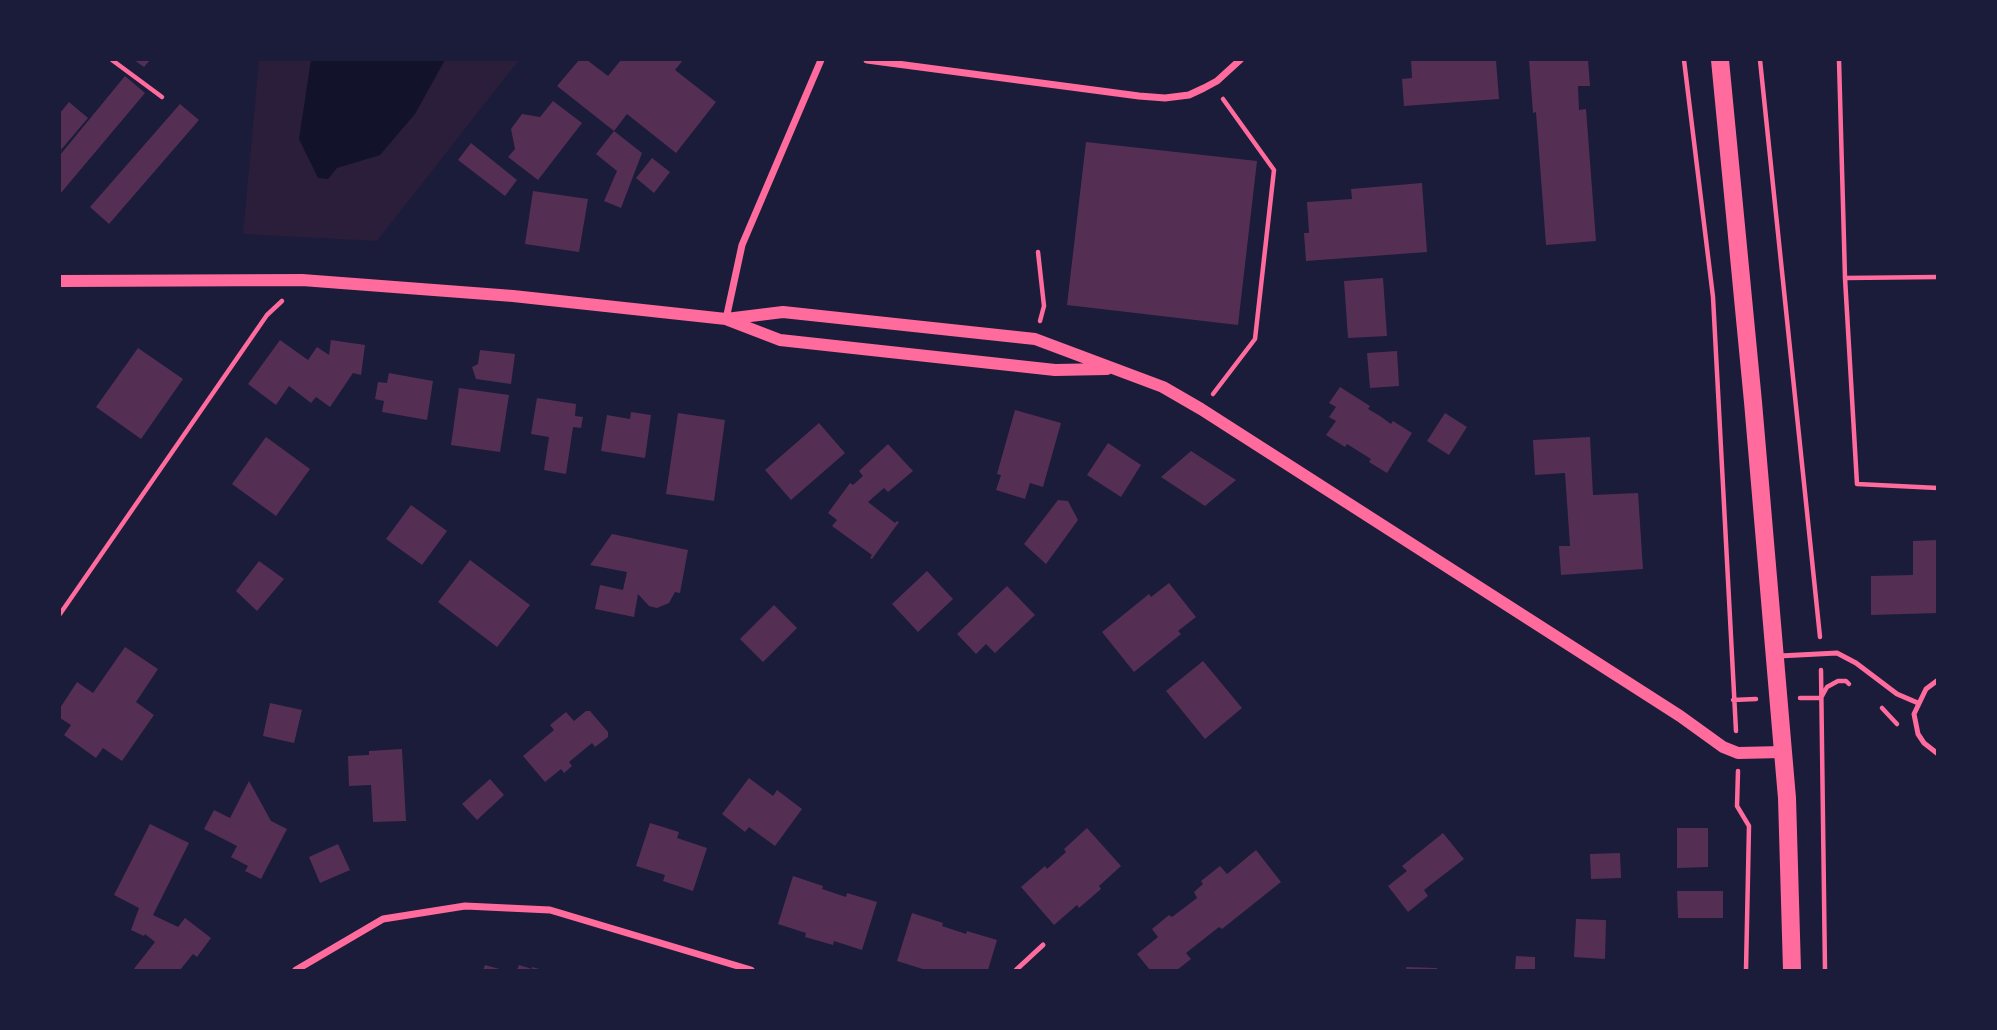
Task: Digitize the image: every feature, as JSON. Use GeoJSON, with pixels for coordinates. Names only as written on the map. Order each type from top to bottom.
{"type":"FeatureCollection","features":[{"type":"Feature","properties":{"kind":"main road"},"geometry":{"type":"LineString","coordinates":[[1720,60],[1755,415],[1787,798],[1792,971]]}},
{"type":"Feature","properties":{"kind":"street"},"geometry":{"type":"LineString","coordinates":[[726,319],[742,245],[821,60]]}},
{"type":"Feature","properties":{"kind":"street"},"geometry":{"type":"LineString","coordinates":[[867,60],[1165,98],[1189,94],[1212,84],[1240,60]]}},
{"type":"Feature","properties":{"kind":"street"},"geometry":{"type":"LineString","coordinates":[[60,281],[302,280],[513,296],[726,319],[783,312],[1035,339],[1163,387],[1201,409],[1681,716],[1723,747],[1738,753],[1783,752]]}},
{"type":"Feature","properties":{"kind":"street"},"geometry":{"type":"LineString","coordinates":[[726,319],[780,340],[1055,370],[1114,369]]}},
{"type":"Feature","properties":{"kind":"street"},"geometry":{"type":"LineString","coordinates":[[296,971],[383,919],[465,906],[550,910],[751,971]]}},
{"type":"Feature","properties":{"kind":"lane"},"geometry":{"type":"LineString","coordinates":[[1775,656],[1837,653],[1850,659],[1897,694],[1918,703]]}},
{"type":"Feature","properties":{"kind":"lane"},"geometry":{"type":"LineString","coordinates":[[1937,680],[1926,689],[1914,714],[1918,734],[1937,754]]}},
{"type":"Feature","properties":{"kind":"lane"},"geometry":{"type":"LineString","coordinates":[[1016,971],[1043,945]]}},
{"type":"Feature","properties":{"kind":"path"},"geometry":{"type":"LineString","coordinates":[[112,60],[162,97]]}},
{"type":"Feature","properties":{"kind":"path"},"geometry":{"type":"LineString","coordinates":[[1684,60],[1713,297],[1738,753],[1737,806],[1749,826],[1746,971]]}},
{"type":"Feature","properties":{"kind":"path"},"geometry":{"type":"LineString","coordinates":[[1760,60],[1821,654],[1825,971]]}},
{"type":"Feature","properties":{"kind":"path"},"geometry":{"type":"LineString","coordinates":[[1839,60],[1845,278],[1857,484],[1937,488]]}},
{"type":"Feature","properties":{"kind":"path"},"geometry":{"type":"LineString","coordinates":[[1201,409],[1255,339],[1274,170],[1212,84]]}},
{"type":"Feature","properties":{"kind":"path"},"geometry":{"type":"LineString","coordinates":[[1035,339],[1044,306],[1038,252]]}},
{"type":"Feature","properties":{"kind":"path"},"geometry":{"type":"LineString","coordinates":[[1845,278],[1937,277]]}},
{"type":"Feature","properties":{"kind":"path"},"geometry":{"type":"LineString","coordinates":[[60,614],[267,316],[302,280]]}},
{"type":"Feature","properties":{"kind":"path"},"geometry":{"type":"LineString","coordinates":[[1821,698],[1827,687],[1838,681],[1846,681],[1856,688]]}},
{"type":"Feature","properties":{"kind":"path"},"geometry":{"type":"LineString","coordinates":[[1876,703],[1897,722],[1901,733]]}},
{"type":"Feature","properties":{"kind":"shaded area"},"geometry":{"type":"Polygon","coordinates":[[[259,60],[519,60],[377,241],[243,234],[259,60]]]}},
{"type":"Feature","properties":{"kind":"shaded area"},"geometry":{"type":"Polygon","coordinates":[[[311,60],[445,60],[415,114],[380,155],[337,168],[328,179],[318,178],[299,139],[311,60]]]}},
{"type":"Feature","properties":{"kind":"building"},"geometry":{"type":"Polygon","coordinates":[[[134,60],[150,60],[144,67],[134,60]]]}},
{"type":"Feature","properties":{"kind":"building"},"geometry":{"type":"Polygon","coordinates":[[[579,60],[587,60],[608,76],[621,60],[683,60],[675,70],[716,102],[676,153],[627,114],[614,131],[557,86],[579,60]]]}},
{"type":"Feature","properties":{"kind":"building"},"geometry":{"type":"Polygon","coordinates":[[[1411,60],[1496,60],[1499,99],[1404,106],[1402,79],[1412,78],[1411,60]]]}},
{"type":"Feature","properties":{"kind":"building"},"geometry":{"type":"Polygon","coordinates":[[[1529,60],[1588,60],[1590,86],[1578,86],[1579,110],[1586,109],[1596,241],[1546,245],[1536,112],[1533,113],[1529,60]]]}},
{"type":"Feature","properties":{"kind":"building"},"geometry":{"type":"Polygon","coordinates":[[[125,76],[145,93],[60,194],[60,155],[125,76]]]}},
{"type":"Feature","properties":{"kind":"building"},"geometry":{"type":"Polygon","coordinates":[[[553,101],[582,123],[538,180],[508,157],[515,149],[511,129],[522,114],[540,117],[553,101]]]}},
{"type":"Feature","properties":{"kind":"building"},"geometry":{"type":"Polygon","coordinates":[[[69,102],[88,118],[60,151],[60,113],[69,102]]]}},
{"type":"Feature","properties":{"kind":"building"},"geometry":{"type":"Polygon","coordinates":[[[180,104],[199,120],[109,224],[90,207],[180,104]]]}},
{"type":"Feature","properties":{"kind":"building"},"geometry":{"type":"Polygon","coordinates":[[[614,131],[642,153],[621,208],[604,201],[617,171],[596,154],[614,131]]]}},
{"type":"Feature","properties":{"kind":"building"},"geometry":{"type":"Polygon","coordinates":[[[1086,142],[1257,161],[1238,325],[1067,305],[1086,142]]]}},
{"type":"Feature","properties":{"kind":"building"},"geometry":{"type":"Polygon","coordinates":[[[471,143],[517,180],[505,196],[458,160],[471,143]]]}},
{"type":"Feature","properties":{"kind":"building"},"geometry":{"type":"Polygon","coordinates":[[[652,158],[670,172],[654,193],[636,178],[652,158]]]}},
{"type":"Feature","properties":{"kind":"building"},"geometry":{"type":"Polygon","coordinates":[[[1422,183],[1427,252],[1306,261],[1304,233],[1309,233],[1307,202],[1352,199],[1351,189],[1422,183]]]}},
{"type":"Feature","properties":{"kind":"building"},"geometry":{"type":"Polygon","coordinates":[[[533,191],[588,199],[579,252],[525,244],[533,191]]]}},
{"type":"Feature","properties":{"kind":"building"},"geometry":{"type":"Polygon","coordinates":[[[1383,278],[1387,336],[1348,338],[1344,281],[1383,278]]]}},
{"type":"Feature","properties":{"kind":"building"},"geometry":{"type":"Polygon","coordinates":[[[280,340],[308,360],[317,347],[329,355],[331,340],[365,345],[361,375],[353,373],[330,407],[316,397],[311,403],[289,386],[276,405],[248,384],[280,340]]]}},
{"type":"Feature","properties":{"kind":"building"},"geometry":{"type":"Polygon","coordinates":[[[138,348],[183,379],[141,439],[96,407],[138,348]]]}},
{"type":"Feature","properties":{"kind":"building"},"geometry":{"type":"Polygon","coordinates":[[[480,350],[515,354],[511,384],[476,379],[472,367],[478,364],[480,350]]]}},
{"type":"Feature","properties":{"kind":"building"},"geometry":{"type":"Polygon","coordinates":[[[1397,351],[1399,386],[1370,388],[1367,353],[1397,351]]]}},
{"type":"Feature","properties":{"kind":"building"},"geometry":{"type":"Polygon","coordinates":[[[389,373],[433,381],[427,420],[382,412],[384,401],[375,399],[378,382],[387,383],[389,373]]]}},
{"type":"Feature","properties":{"kind":"building"},"geometry":{"type":"Polygon","coordinates":[[[1340,387],[1370,406],[1368,409],[1391,424],[1393,421],[1412,433],[1387,473],[1347,444],[1345,447],[1326,435],[1336,421],[1329,417],[1336,407],[1329,403],[1340,387]]]}},
{"type":"Feature","properties":{"kind":"building"},"geometry":{"type":"Polygon","coordinates":[[[459,388],[509,395],[500,452],[451,445],[459,388]]]}},
{"type":"Feature","properties":{"kind":"building"},"geometry":{"type":"Polygon","coordinates":[[[537,398],[576,404],[575,416],[583,417],[581,428],[573,427],[566,474],[544,470],[549,437],[531,434],[537,398]]]}},
{"type":"Feature","properties":{"kind":"building"},"geometry":{"type":"Polygon","coordinates":[[[1015,410],[1061,423],[1043,487],[1030,483],[1025,499],[996,490],[1001,475],[997,474],[1015,410]]]}},
{"type":"Feature","properties":{"kind":"building"},"geometry":{"type":"Polygon","coordinates":[[[631,412],[651,415],[645,458],[601,451],[607,415],[630,419],[631,412]]]}},
{"type":"Feature","properties":{"kind":"building"},"geometry":{"type":"Polygon","coordinates":[[[678,413],[725,420],[714,501],[666,494],[678,413]]]}},
{"type":"Feature","properties":{"kind":"building"},"geometry":{"type":"Polygon","coordinates":[[[1445,413],[1467,427],[1449,455],[1427,441],[1445,413]]]}},
{"type":"Feature","properties":{"kind":"building"},"geometry":{"type":"Polygon","coordinates":[[[819,423],[845,453],[791,500],[765,470],[819,423]]]}},
{"type":"Feature","properties":{"kind":"building"},"geometry":{"type":"Polygon","coordinates":[[[266,437],[310,469],[276,516],[232,484],[266,437]]]}},
{"type":"Feature","properties":{"kind":"building"},"geometry":{"type":"Polygon","coordinates":[[[1590,437],[1593,495],[1638,493],[1643,569],[1561,575],[1559,546],[1570,546],[1565,473],[1535,475],[1533,440],[1590,437]]]}},
{"type":"Feature","properties":{"kind":"building"},"geometry":{"type":"Polygon","coordinates":[[[1108,443],[1141,465],[1121,497],[1087,475],[1108,443]]]}},
{"type":"Feature","properties":{"kind":"building"},"geometry":{"type":"Polygon","coordinates":[[[888,444],[913,471],[888,492],[884,488],[868,502],[895,523],[899,522],[872,559],[872,555],[832,526],[837,520],[828,513],[850,483],[853,485],[863,476],[859,471],[888,444]]]}},
{"type":"Feature","properties":{"kind":"building"},"geometry":{"type":"Polygon","coordinates":[[[1191,451],[1236,480],[1205,506],[1161,477],[1191,451]]]}},
{"type":"Feature","properties":{"kind":"building"},"geometry":{"type":"Polygon","coordinates":[[[1058,500],[1068,501],[1078,520],[1046,564],[1024,544],[1058,500]]]}},
{"type":"Feature","properties":{"kind":"building"},"geometry":{"type":"Polygon","coordinates":[[[411,505],[447,531],[422,565],[386,539],[411,505]]]}},
{"type":"Feature","properties":{"kind":"building"},"geometry":{"type":"Polygon","coordinates":[[[612,534],[688,550],[680,593],[675,592],[669,603],[657,608],[649,606],[638,594],[634,617],[595,609],[600,585],[623,590],[627,572],[590,565],[612,534]]]}},
{"type":"Feature","properties":{"kind":"building"},"geometry":{"type":"Polygon","coordinates":[[[1938,540],[1938,613],[1871,615],[1871,576],[1913,575],[1913,541],[1938,540]]]}},
{"type":"Feature","properties":{"kind":"building"},"geometry":{"type":"Polygon","coordinates":[[[470,560],[530,605],[497,647],[438,602],[470,560]]]}},
{"type":"Feature","properties":{"kind":"building"},"geometry":{"type":"Polygon","coordinates":[[[259,561],[284,579],[257,611],[236,591],[259,561]]]}},
{"type":"Feature","properties":{"kind":"building"},"geometry":{"type":"Polygon","coordinates":[[[927,571],[953,599],[918,632],[892,604],[927,571]]]}},
{"type":"Feature","properties":{"kind":"building"},"geometry":{"type":"Polygon","coordinates":[[[1169,583],[1196,617],[1178,631],[1181,634],[1134,672],[1102,632],[1149,594],[1151,597],[1169,583]]]}},
{"type":"Feature","properties":{"kind":"building"},"geometry":{"type":"Polygon","coordinates":[[[1007,586],[1035,615],[995,653],[986,644],[976,654],[957,634],[1007,586]]]}},
{"type":"Feature","properties":{"kind":"building"},"geometry":{"type":"Polygon","coordinates":[[[774,605],[797,628],[763,662],[740,639],[774,605]]]}},
{"type":"Feature","properties":{"kind":"building"},"geometry":{"type":"Polygon","coordinates":[[[125,647],[158,669],[136,702],[154,715],[122,761],[103,748],[96,758],[64,735],[71,725],[60,718],[60,708],[77,682],[93,693],[125,647]]]}},
{"type":"Feature","properties":{"kind":"building"},"geometry":{"type":"Polygon","coordinates":[[[1203,661],[1242,708],[1205,739],[1166,691],[1203,661]]]}},
{"type":"Feature","properties":{"kind":"building"},"geometry":{"type":"Polygon","coordinates":[[[270,703],[302,710],[294,743],[263,736],[270,703]]]}},
{"type":"Feature","properties":{"kind":"building"},"geometry":{"type":"Polygon","coordinates":[[[586,711],[590,711],[608,732],[608,737],[595,747],[592,743],[569,762],[572,766],[564,773],[561,769],[545,782],[523,756],[554,730],[550,725],[566,712],[574,721],[586,711]]]}},
{"type":"Feature","properties":{"kind":"building"},"geometry":{"type":"Polygon","coordinates":[[[402,749],[406,821],[373,822],[371,785],[349,786],[348,756],[369,755],[369,751],[402,749]]]}},
{"type":"Feature","properties":{"kind":"building"},"geometry":{"type":"Polygon","coordinates":[[[749,778],[773,796],[777,790],[802,809],[775,846],[749,827],[745,832],[722,814],[749,778]]]}},
{"type":"Feature","properties":{"kind":"building"},"geometry":{"type":"Polygon","coordinates":[[[490,779],[504,795],[477,820],[462,804],[490,779]]]}},
{"type":"Feature","properties":{"kind":"building"},"geometry":{"type":"Polygon","coordinates":[[[249,781],[271,821],[287,829],[261,879],[245,871],[248,866],[231,857],[237,846],[204,829],[214,810],[230,818],[249,781]]]}},
{"type":"Feature","properties":{"kind":"building"},"geometry":{"type":"Polygon","coordinates":[[[650,823],[679,832],[677,838],[707,848],[693,891],[663,881],[665,875],[636,866],[650,823]]]}},
{"type":"Feature","properties":{"kind":"building"},"geometry":{"type":"Polygon","coordinates":[[[150,824],[189,843],[153,915],[178,927],[185,918],[211,938],[197,957],[193,954],[180,970],[133,970],[155,942],[145,934],[144,936],[131,930],[139,908],[114,895],[150,824]]]}},
{"type":"Feature","properties":{"kind":"building"},"geometry":{"type":"Polygon","coordinates":[[[1087,828],[1121,866],[1099,886],[1101,889],[1054,925],[1021,887],[1045,866],[1047,869],[1087,828]]]}},
{"type":"Feature","properties":{"kind":"building"},"geometry":{"type":"Polygon","coordinates":[[[1677,828],[1708,828],[1708,867],[1677,868],[1677,828]]]}},
{"type":"Feature","properties":{"kind":"building"},"geometry":{"type":"Polygon","coordinates":[[[1443,833],[1464,859],[1424,890],[1428,896],[1408,912],[1388,886],[1407,871],[1402,866],[1443,833]]]}},
{"type":"Feature","properties":{"kind":"building"},"geometry":{"type":"Polygon","coordinates":[[[338,844],[350,870],[320,883],[309,857],[338,844]]]}},
{"type":"Feature","properties":{"kind":"building"},"geometry":{"type":"Polygon","coordinates":[[[1256,850],[1281,882],[1222,929],[1219,927],[1186,953],[1191,959],[1177,970],[1150,970],[1137,954],[1158,937],[1152,929],[1197,898],[1194,892],[1203,884],[1201,881],[1220,866],[1227,874],[1256,850]]]}},
{"type":"Feature","properties":{"kind":"building"},"geometry":{"type":"Polygon","coordinates":[[[1620,853],[1621,878],[1591,879],[1590,854],[1620,853]]]}},
{"type":"Feature","properties":{"kind":"building"},"geometry":{"type":"Polygon","coordinates":[[[793,876],[846,897],[847,893],[877,902],[862,950],[834,941],[833,945],[805,937],[806,933],[778,924],[793,876]]]}},
{"type":"Feature","properties":{"kind":"building"},"geometry":{"type":"Polygon","coordinates":[[[1677,891],[1723,891],[1723,918],[1678,918],[1677,891]]]}},
{"type":"Feature","properties":{"kind":"building"},"geometry":{"type":"Polygon","coordinates":[[[912,913],[966,934],[967,931],[997,940],[988,970],[926,970],[897,961],[912,913]]]}},
{"type":"Feature","properties":{"kind":"building"},"geometry":{"type":"Polygon","coordinates":[[[1576,919],[1606,920],[1605,959],[1574,957],[1576,919]]]}},
{"type":"Feature","properties":{"kind":"building"},"geometry":{"type":"Polygon","coordinates":[[[1516,956],[1535,957],[1535,970],[1515,970],[1516,956]]]}},
{"type":"Feature","properties":{"kind":"building"},"geometry":{"type":"Polygon","coordinates":[[[485,965],[503,970],[483,970],[485,965]]]}},
{"type":"Feature","properties":{"kind":"building"},"geometry":{"type":"Polygon","coordinates":[[[519,965],[532,969],[543,970],[517,970],[519,965]]]}},
{"type":"Feature","properties":{"kind":"building"},"geometry":{"type":"Polygon","coordinates":[[[1406,967],[1437,968],[1437,970],[1406,970],[1406,967]]]}}]}
